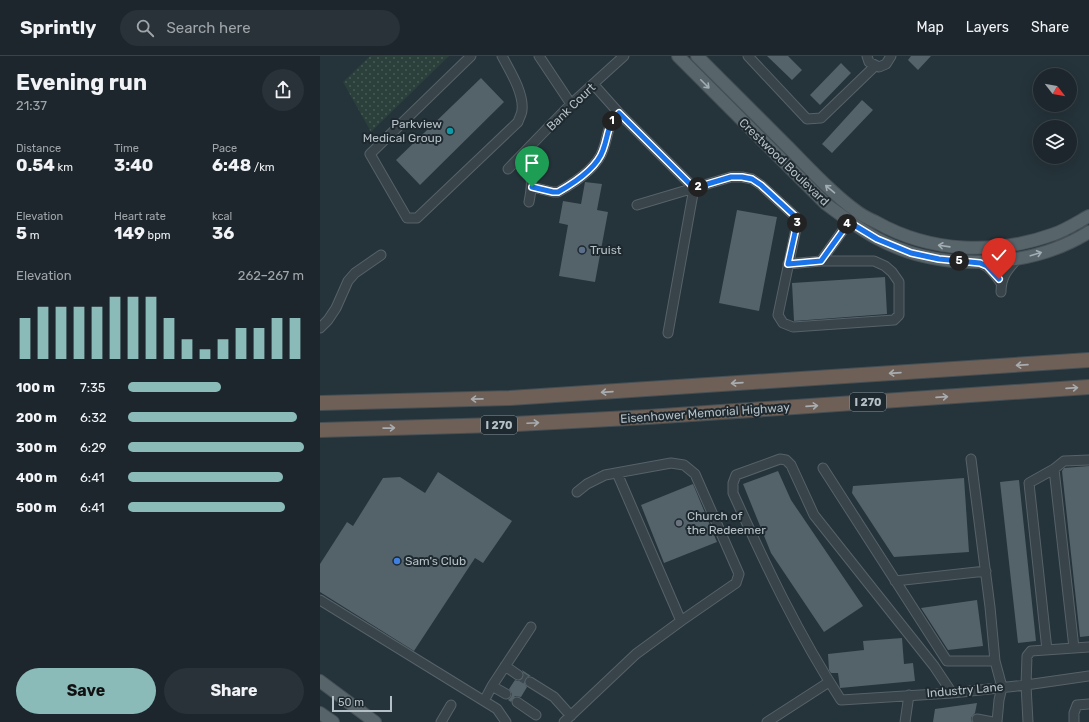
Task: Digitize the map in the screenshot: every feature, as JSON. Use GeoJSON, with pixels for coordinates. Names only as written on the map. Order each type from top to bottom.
{"type":"FeatureCollection","features":[{"type":"Feature","properties":{"kind":"highway","name":"I 270"},"geometry":{"type":"LineString","coordinates":[[320,402],[510,398],[1089,360]]}},
{"type":"Feature","properties":{"kind":"highway","name":"Eisenhower Memorial Highway"},"geometry":{"type":"LineString","coordinates":[[320,430],[496,425],[664,416],[1089,387]]}},
{"type":"Feature","properties":{"kind":"highway"},"geometry":{"type":"LineString","coordinates":[[320,399],[338,401]]}},
{"type":"Feature","properties":{"kind":"highway"},"geometry":{"type":"LineString","coordinates":[[320,439],[329,438],[350,428]]}},
{"type":"Feature","properties":{"kind":"main road","name":"Crestwood Boulevard"},"geometry":{"type":"LineString","coordinates":[[678,56],[826,204],[849,222],[877,239],[911,253],[939,259],[980,263],[1017,259],[1057,247],[1089,232]]}},
{"type":"Feature","properties":{"kind":"main road","name":"Crestwood Boulevard"},"geometry":{"type":"LineString","coordinates":[[698,56],[825,185],[856,211],[888,229],[915,240],[943,247],[1001,247],[1029,242],[1056,234],[1089,216]]}},
{"type":"Feature","properties":{"kind":"main road"},"geometry":{"type":"LineString","coordinates":[[320,681],[375,722]]}},
{"type":"Feature","properties":{"kind":"main road"},"geometry":{"type":"LineString","coordinates":[[320,713],[333,722]]}},
{"type":"Feature","properties":{"kind":"street"},"geometry":{"type":"LineString","coordinates":[[471,56],[370,154],[407,218],[417,218],[518,122],[522,110],[520,97],[516,83],[502,56]]}},
{"type":"Feature","properties":{"kind":"street"},"geometry":{"type":"LineString","coordinates":[[539,56],[571,104]]}},
{"type":"Feature","properties":{"kind":"street","name":"Bank Court"},"geometry":{"type":"LineString","coordinates":[[508,169],[571,104],[594,85],[624,56]]}},
{"type":"Feature","properties":{"kind":"street"},"geometry":{"type":"LineString","coordinates":[[748,56],[807,119],[821,118],[875,66]]}},
{"type":"Feature","properties":{"kind":"street"},"geometry":{"type":"LineString","coordinates":[[867,56],[869,62],[879,67],[886,64],[891,56]]}},
{"type":"Feature","properties":{"kind":"street"},"geometry":{"type":"LineString","coordinates":[[594,85],[619,113],[694,188]]}},
{"type":"Feature","properties":{"kind":"street"},"geometry":{"type":"LineString","coordinates":[[532,187],[558,192],[592,168],[599,160],[603,152],[608,130],[612,121],[619,113]]}},
{"type":"Feature","properties":{"kind":"street"},"geometry":{"type":"LineString","coordinates":[[518,159],[530,173],[532,187],[529,202]]}},
{"type":"Feature","properties":{"kind":"street"},"geometry":{"type":"LineString","coordinates":[[637,205],[731,177],[752,179],[761,185],[798,219],[788,264],[778,315],[783,323],[793,327],[894,320],[899,315],[899,282],[897,277],[885,266],[874,261],[821,261],[788,264]]}},
{"type":"Feature","properties":{"kind":"street"},"geometry":{"type":"LineString","coordinates":[[668,333],[694,188]]}},
{"type":"Feature","properties":{"kind":"street"},"geometry":{"type":"LineString","coordinates":[[821,261],[856,211]]}},
{"type":"Feature","properties":{"kind":"street"},"geometry":{"type":"LineString","coordinates":[[320,328],[328,320],[336,308],[348,281],[356,273],[381,255]]}},
{"type":"Feature","properties":{"kind":"street"},"geometry":{"type":"LineString","coordinates":[[980,263],[987,266],[996,274],[1001,287],[1004,274],[1017,259]]}},
{"type":"Feature","properties":{"kind":"street"},"geometry":{"type":"LineString","coordinates":[[767,722],[829,682],[796,624],[756,544],[733,493],[733,483],[736,475],[780,459],[786,460],[791,465],[814,515],[934,666],[952,693]]}},
{"type":"Feature","properties":{"kind":"street"},"geometry":{"type":"LineString","coordinates":[[971,459],[986,571],[995,661],[1002,687],[997,722]]}},
{"type":"Feature","properties":{"kind":"street"},"geometry":{"type":"LineString","coordinates":[[1047,650],[1029,483],[1054,469],[1064,461],[1089,460]]}},
{"type":"Feature","properties":{"kind":"street"},"geometry":{"type":"LineString","coordinates":[[530,682],[554,697],[567,719],[636,654],[736,583],[738,574],[694,474],[684,465],[671,464],[605,475],[586,484],[577,492]]}},
{"type":"Feature","properties":{"kind":"street"},"geometry":{"type":"LineString","coordinates":[[823,468],[947,661],[995,661]]}},
{"type":"Feature","properties":{"kind":"street"},"geometry":{"type":"LineString","coordinates":[[1054,469],[1074,648]]}},
{"type":"Feature","properties":{"kind":"street"},"geometry":{"type":"LineString","coordinates":[[617,473],[681,621]]}},
{"type":"Feature","properties":{"kind":"street"},"geometry":{"type":"LineString","coordinates":[[895,581],[986,571]]}},
{"type":"Feature","properties":{"kind":"street"},"geometry":{"type":"LineString","coordinates":[[320,600],[497,709],[506,722]]}},
{"type":"Feature","properties":{"kind":"street"},"geometry":{"type":"LineString","coordinates":[[484,701],[492,686],[531,627]]}},
{"type":"Feature","properties":{"kind":"street"},"geometry":{"type":"LineString","coordinates":[[1028,722],[1026,685],[1027,656],[1032,651],[1089,647]]}},
{"type":"Feature","properties":{"kind":"street"},"geometry":{"type":"LineString","coordinates":[[505,666],[518,674]]}},
{"type":"Feature","properties":{"kind":"street","name":"Industry Lane"},"geometry":{"type":"LineString","coordinates":[[829,682],[841,700],[952,693],[1089,676]]}},
{"type":"Feature","properties":{"kind":"street"},"geometry":{"type":"LineString","coordinates":[[492,686],[506,694]]}},
{"type":"Feature","properties":{"kind":"street"},"geometry":{"type":"LineString","coordinates":[[906,722],[909,695]]}},
{"type":"Feature","properties":{"kind":"street"},"geometry":{"type":"LineString","coordinates":[[517,702],[536,715]]}},
{"type":"Feature","properties":{"kind":"street"},"geometry":{"type":"LineString","coordinates":[[1074,722],[1074,713],[1077,705],[1089,704]]}},
{"type":"Feature","properties":{"kind":"street"},"geometry":{"type":"LineString","coordinates":[[441,722],[451,705]]}},
{"type":"Feature","properties":{"kind":"street"},"geometry":{"type":"LineString","coordinates":[[977,719],[993,722]]}},
{"type":"Feature","properties":{"kind":"green space"},"geometry":{"type":"Polygon","coordinates":[[[370,56],[449,56],[371,132],[343,82],[370,56]]]}},
{"type":"Feature","properties":{"kind":"building"},"geometry":{"type":"Polygon","coordinates":[[[767,56],[788,56],[802,70],[792,80],[767,56]]]}},
{"type":"Feature","properties":{"kind":"building"},"geometry":{"type":"Polygon","coordinates":[[[911,56],[931,56],[918,70],[908,60],[911,56]]]}},
{"type":"Feature","properties":{"kind":"building"},"geometry":{"type":"Polygon","coordinates":[[[841,63],[851,73],[820,105],[810,95],[841,63]]]}},
{"type":"Feature","properties":{"kind":"building","name":"Parkview Medical Group"},"geometry":{"type":"Polygon","coordinates":[[[481,78],[504,102],[420,185],[396,160],[481,78]]]}},
{"type":"Feature","properties":{"kind":"building"},"geometry":{"type":"Polygon","coordinates":[[[862,100],[873,110],[832,153],[822,144],[862,100]]]}},
{"type":"Feature","properties":{"kind":"building","name":"Truist"},"geometry":{"type":"Polygon","coordinates":[[[585,182],[602,184],[597,210],[608,212],[595,282],[559,276],[568,225],[559,223],[563,201],[581,204],[585,182]]]}},
{"type":"Feature","properties":{"kind":"building"},"geometry":{"type":"Polygon","coordinates":[[[737,210],[777,217],[759,311],[719,303],[737,210]]]}},
{"type":"Feature","properties":{"kind":"building"},"geometry":{"type":"Polygon","coordinates":[[[885,277],[887,314],[794,321],[792,283],[885,277]]]}},
{"type":"Feature","properties":{"kind":"building"},"geometry":{"type":"Polygon","coordinates":[[[1089,466],[1089,636],[1080,637],[1062,471],[1064,468],[1089,466]]]}},
{"type":"Feature","properties":{"kind":"building"},"geometry":{"type":"Polygon","coordinates":[[[778,471],[791,500],[863,606],[824,632],[771,553],[743,484],[778,471]]]}},
{"type":"Feature","properties":{"kind":"building","name":"Sam's Club"},"geometry":{"type":"Polygon","coordinates":[[[438,472],[512,521],[483,563],[475,558],[414,651],[320,592],[320,564],[347,522],[353,526],[383,478],[400,477],[425,493],[438,472]]]}},
{"type":"Feature","properties":{"kind":"building"},"geometry":{"type":"Polygon","coordinates":[[[964,478],[969,552],[894,557],[852,493],[853,486],[964,478]]]}},
{"type":"Feature","properties":{"kind":"building"},"geometry":{"type":"Polygon","coordinates":[[[1019,480],[1036,641],[1018,643],[1000,482],[1019,480]]]}},
{"type":"Feature","properties":{"kind":"building","name":"Church of the Redeemer"},"geometry":{"type":"Polygon","coordinates":[[[693,484],[717,542],[664,563],[641,505],[693,484]]]}},
{"type":"Feature","properties":{"kind":"building"},"geometry":{"type":"Polygon","coordinates":[[[977,600],[983,646],[948,650],[921,608],[977,600]]]}},
{"type":"Feature","properties":{"kind":"building"},"geometry":{"type":"Polygon","coordinates":[[[902,638],[904,664],[913,663],[915,681],[840,688],[838,673],[831,673],[829,670],[828,654],[864,650],[863,641],[902,638]]]}},
{"type":"Feature","properties":{"kind":"building"},"geometry":{"type":"Polygon","coordinates":[[[522,670],[531,676],[525,679],[525,684],[527,687],[521,697],[515,696],[511,702],[508,700],[512,694],[509,689],[515,680],[518,681],[523,679],[524,675],[522,670]]]}},
{"type":"Feature","properties":{"kind":"building"},"geometry":{"type":"Polygon","coordinates":[[[977,703],[975,713],[971,718],[972,722],[933,722],[935,709],[977,703]]]}},
{"type":"Feature","properties":{"kind":"tunnel"},"geometry":{"type":"LineString","coordinates":[[518,675],[530,682]]}},
{"type":"Feature","properties":{"kind":"place","name":"Parkview Medical Group"},"geometry":{"type":"Point","coordinates":[450,131]}},
{"type":"Feature","properties":{"kind":"place","name":"Truist"},"geometry":{"type":"Point","coordinates":[582,250]}},
{"type":"Feature","properties":{"kind":"place","name":"Church of the Redeemer"},"geometry":{"type":"Point","coordinates":[679,523]}},
{"type":"Feature","properties":{"kind":"place","name":"Sam's Club"},"geometry":{"type":"Point","coordinates":[397,561]}},
{"type":"Feature","properties":{"kind":"route"},"geometry":{"type":"LineString","coordinates":[[532,187],[558,192],[592,168],[599,160],[603,152],[608,130],[612,121],[619,113],[694,188],[731,177],[752,179],[761,185],[798,219],[788,264],[821,261],[849,222],[877,239],[911,253],[939,259],[980,263],[987,266],[999,279]]}}]}
